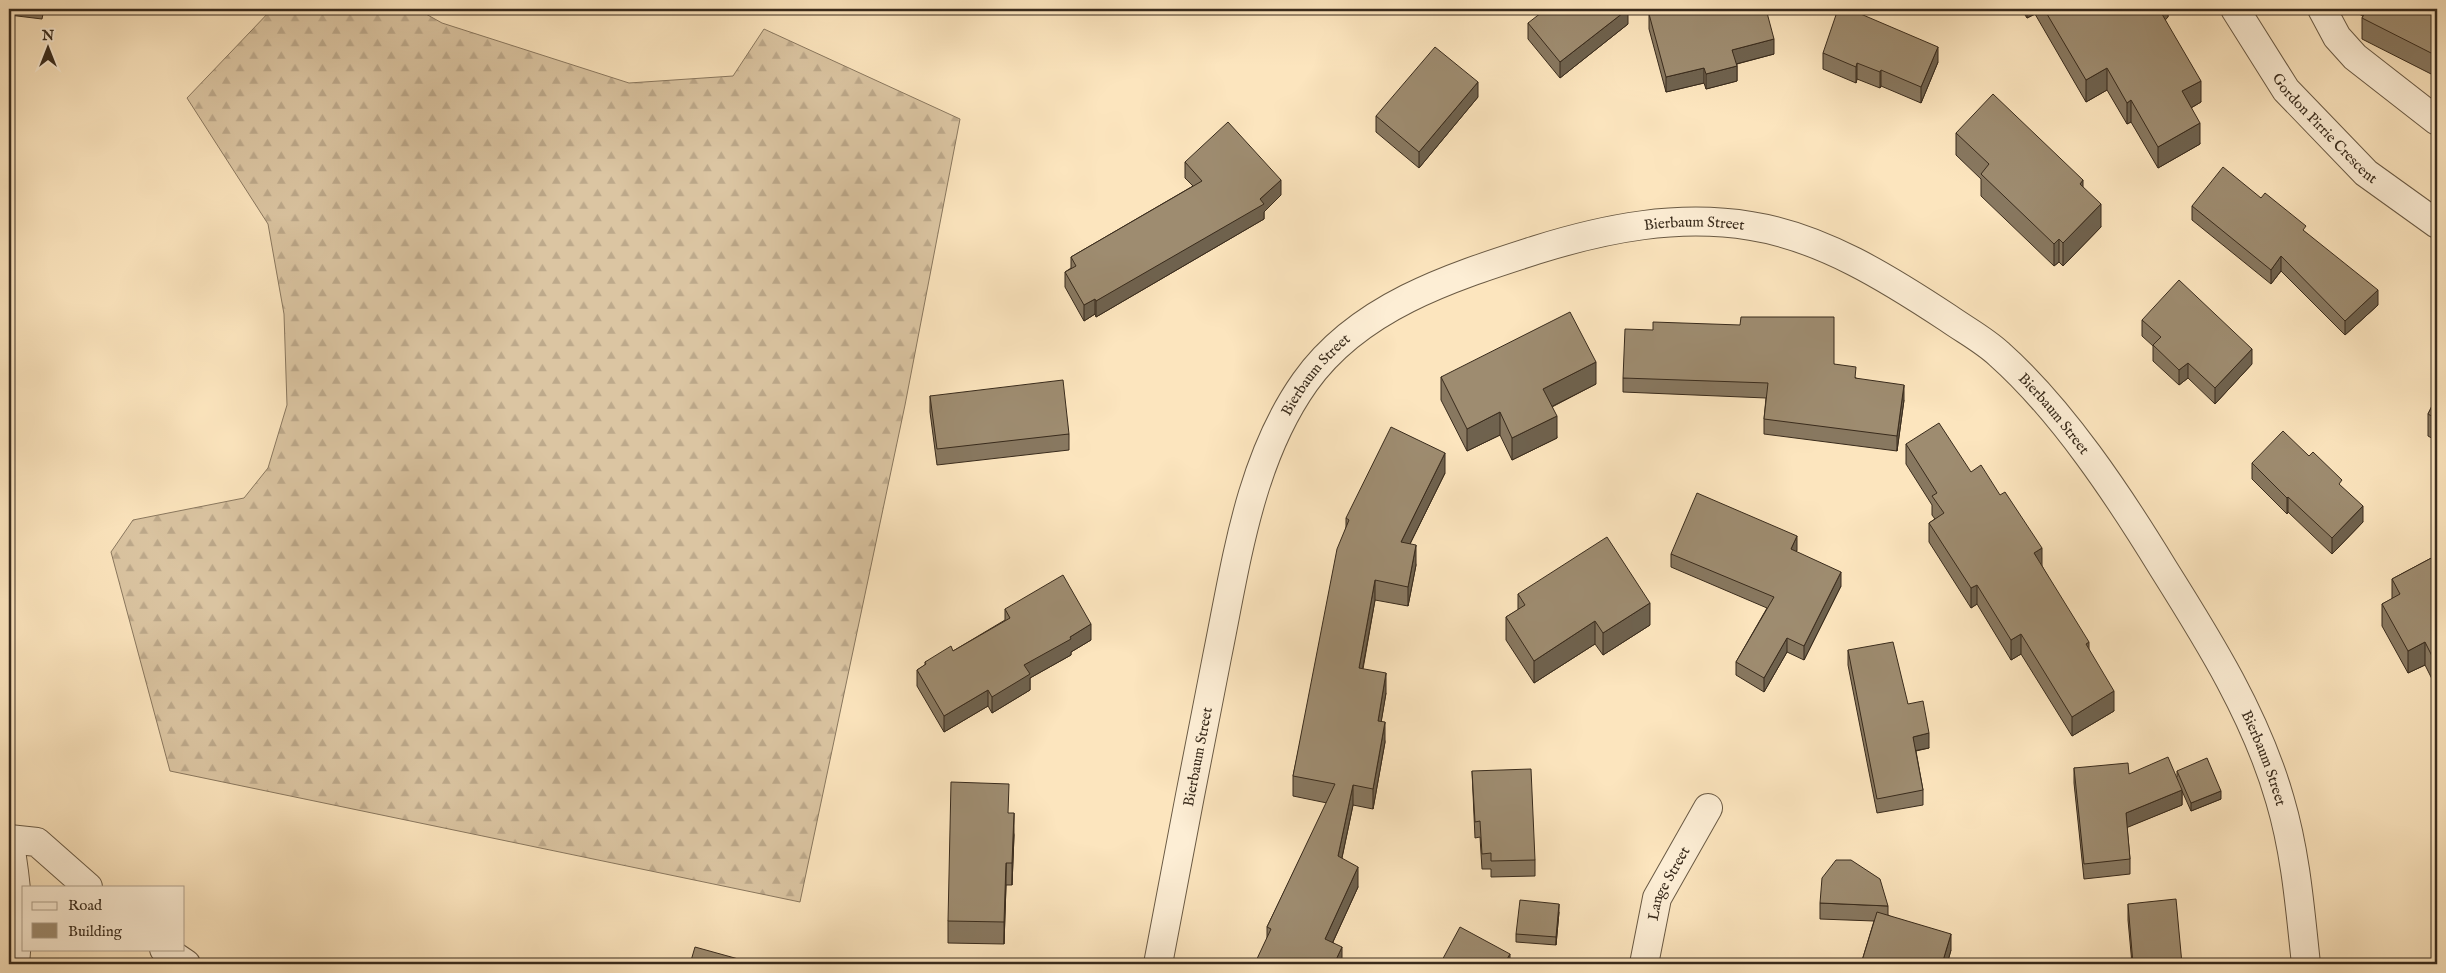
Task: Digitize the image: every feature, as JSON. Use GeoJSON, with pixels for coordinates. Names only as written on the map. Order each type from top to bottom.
{"type":"FeatureCollection","features":[{"type":"Feature","properties":{"kind":"street","name":"Gordon Pirrie Crescent"},"geometry":{"type":"LineString","coordinates":[[2235,9],[2286,90],[2366,173],[2437,224]]}},
{"type":"Feature","properties":{"kind":"street"},"geometry":{"type":"LineString","coordinates":[[2322,9],[2338,37],[2354,57],[2437,121]]}},
{"type":"Feature","properties":{"kind":"street","name":"Bierbaum Street"},"geometry":{"type":"LineString","coordinates":[[1158,964],[1185,816],[1244,529],[1264,462],[1282,417],[1307,379],[1336,345],[1386,310],[1449,278],[1562,242],[1633,224],[1704,221],[1753,226],[1797,237],[1899,286],[1997,352],[2049,406],[2125,507],[2210,643],[2262,748],[2279,796],[2294,856],[2306,964]]}},
{"type":"Feature","properties":{"kind":"street","name":"Lange Street"},"geometry":{"type":"LineString","coordinates":[[1644,964],[1657,898],[1708,808]]}},
{"type":"Feature","properties":{"kind":"street"},"geometry":{"type":"LineString","coordinates":[[15,964],[19,925],[18,886],[9,839],[37,842],[87,886]]}},
{"type":"Feature","properties":{"kind":"street"},"geometry":{"type":"LineString","coordinates":[[165,950],[186,964]]}},
{"type":"Feature","properties":{"kind":"green space"},"geometry":{"type":"Polygon","coordinates":[[[272,9],[417,9],[442,23],[629,83],[733,76],[764,29],[960,119],[905,405],[800,902],[170,771],[111,552],[133,520],[244,498],[268,468],[287,405],[284,314],[268,224],[187,98],[272,9]]]}},
{"type":"Feature","properties":{"kind":"building"},"geometry":{"type":"Polygon","coordinates":[[[1546,9],[1628,9],[1560,62],[1528,23],[1546,9]]]}},
{"type":"Feature","properties":{"kind":"building"},"geometry":{"type":"Polygon","coordinates":[[[1669,9],[1766,9],[1774,39],[1732,50],[1737,66],[1706,74],[1704,68],[1666,77],[1649,14],[1669,9]]]}},
{"type":"Feature","properties":{"kind":"building"},"geometry":{"type":"Polygon","coordinates":[[[1838,9],[1849,9],[1938,47],[1921,87],[1881,70],[1880,72],[1857,63],[1856,67],[1823,53],[1838,9]]]}},
{"type":"Feature","properties":{"kind":"building"},"geometry":{"type":"Polygon","coordinates":[[[2044,9],[2159,9],[2201,81],[2182,91],[2200,123],[2158,147],[2131,100],[2127,103],[2107,68],[2086,80],[2044,9]]]}},
{"type":"Feature","properties":{"kind":"building"},"geometry":{"type":"Polygon","coordinates":[[[2367,9],[2437,9],[2437,56],[2362,18],[2367,9]]]}},
{"type":"Feature","properties":{"kind":"building"},"geometry":{"type":"Polygon","coordinates":[[[1435,47],[1478,82],[1419,152],[1376,116],[1435,47]]]}},
{"type":"Feature","properties":{"kind":"building"},"geometry":{"type":"Polygon","coordinates":[[[1993,94],[2083,180],[2080,184],[2101,204],[2063,243],[2059,239],[2054,244],[1981,174],[1989,164],[1956,133],[1993,94]]]}},
{"type":"Feature","properties":{"kind":"building"},"geometry":{"type":"Polygon","coordinates":[[[1228,122],[1281,180],[1260,199],[1264,204],[1096,301],[1095,299],[1084,305],[1065,272],[1076,266],[1071,257],[1202,181],[1185,162],[1228,122]]]}},
{"type":"Feature","properties":{"kind":"building"},"geometry":{"type":"Polygon","coordinates":[[[2223,167],[2261,198],[2265,193],[2306,226],[2303,230],[2378,290],[2345,321],[2281,256],[2271,270],[2192,206],[2223,167]]]}},
{"type":"Feature","properties":{"kind":"building"},"geometry":{"type":"Polygon","coordinates":[[[2179,280],[2252,349],[2215,388],[2188,363],[2179,370],[2153,345],[2161,337],[2142,320],[2179,280]]]}},
{"type":"Feature","properties":{"kind":"building"},"geometry":{"type":"Polygon","coordinates":[[[1570,312],[1596,362],[1543,389],[1557,416],[1512,438],[1500,412],[1467,429],[1441,377],[1570,312]]]}},
{"type":"Feature","properties":{"kind":"building"},"geometry":{"type":"Polygon","coordinates":[[[1741,317],[1834,317],[1834,364],[1856,367],[1855,378],[1904,385],[1897,436],[1764,419],[1768,383],[1623,378],[1625,329],[1653,330],[1653,322],[1740,325],[1741,317]]]}},
{"type":"Feature","properties":{"kind":"building"},"geometry":{"type":"Polygon","coordinates":[[[1063,380],[1069,434],[937,449],[930,396],[1063,380]]]}},
{"type":"Feature","properties":{"kind":"building"},"geometry":{"type":"Polygon","coordinates":[[[2437,396],[2437,419],[2428,414],[2437,396]]]}},
{"type":"Feature","properties":{"kind":"building"},"geometry":{"type":"Polygon","coordinates":[[[1939,423],[1971,472],[1981,465],[2000,495],[2005,492],[2042,548],[2034,553],[2089,642],[2086,644],[2114,691],[2072,717],[2021,634],[2011,640],[1977,585],[1971,588],[1929,523],[1944,513],[1932,496],[1937,493],[1906,444],[1939,423]]]}},
{"type":"Feature","properties":{"kind":"building"},"geometry":{"type":"Polygon","coordinates":[[[1391,427],[1445,453],[1401,542],[1416,545],[1408,587],[1375,580],[1359,668],[1386,673],[1378,721],[1385,722],[1373,789],[1353,785],[1338,856],[1358,867],[1325,939],[1342,947],[1334,964],[1258,964],[1255,963],[1271,929],[1267,927],[1335,784],[1293,776],[1337,549],[1349,520],[1346,518],[1391,427]]]}},
{"type":"Feature","properties":{"kind":"building"},"geometry":{"type":"Polygon","coordinates":[[[2283,431],[2309,456],[2313,452],[2342,480],[2339,484],[2363,506],[2332,538],[2287,498],[2252,463],[2283,431]]]}},
{"type":"Feature","properties":{"kind":"building"},"geometry":{"type":"Polygon","coordinates":[[[1697,493],[1797,536],[1791,549],[1841,572],[1804,646],[1787,638],[1764,678],[1736,662],[1774,597],[1671,554],[1697,493]]]}},
{"type":"Feature","properties":{"kind":"building"},"geometry":{"type":"Polygon","coordinates":[[[1607,537],[1650,603],[1603,633],[1595,621],[1534,661],[1506,617],[1525,605],[1518,594],[1607,537]]]}},
{"type":"Feature","properties":{"kind":"building"},"geometry":{"type":"Polygon","coordinates":[[[2437,555],[2437,666],[2425,642],[2408,651],[2382,604],[2400,594],[2392,579],[2437,555]]]}},
{"type":"Feature","properties":{"kind":"building"},"geometry":{"type":"Polygon","coordinates":[[[1063,575],[1091,624],[1070,637],[1071,639],[1024,665],[1030,674],[992,697],[988,690],[944,716],[917,670],[926,664],[925,662],[951,646],[953,651],[1010,618],[1005,609],[1063,575]]]}},
{"type":"Feature","properties":{"kind":"building"},"geometry":{"type":"Polygon","coordinates":[[[1893,642],[1908,704],[1923,701],[1929,733],[1913,737],[1923,790],[1877,799],[1848,650],[1893,642]]]}},
{"type":"Feature","properties":{"kind":"building"},"geometry":{"type":"Polygon","coordinates":[[[2168,757],[2182,790],[2126,813],[2130,859],[2084,864],[2074,768],[2128,763],[2129,774],[2168,757]]]}},
{"type":"Feature","properties":{"kind":"building"},"geometry":{"type":"Polygon","coordinates":[[[2207,758],[2221,791],[2191,803],[2177,771],[2207,758]]]}},
{"type":"Feature","properties":{"kind":"building"},"geometry":{"type":"Polygon","coordinates":[[[1531,769],[1535,860],[1491,861],[1491,853],[1482,854],[1480,821],[1475,822],[1472,771],[1531,769]]]}},
{"type":"Feature","properties":{"kind":"building"},"geometry":{"type":"Polygon","coordinates":[[[951,782],[1009,784],[1008,813],[1014,813],[1012,863],[1006,863],[1004,922],[948,921],[951,782]]]}},
{"type":"Feature","properties":{"kind":"building"},"geometry":{"type":"Polygon","coordinates":[[[1836,860],[1851,860],[1880,879],[1888,906],[1820,903],[1822,878],[1836,860]]]}},
{"type":"Feature","properties":{"kind":"building"},"geometry":{"type":"Polygon","coordinates":[[[2176,899],[2182,964],[2133,964],[2128,904],[2176,899]]]}},
{"type":"Feature","properties":{"kind":"building"},"geometry":{"type":"Polygon","coordinates":[[[1520,900],[1559,904],[1556,937],[1516,934],[1520,900]]]}},
{"type":"Feature","properties":{"kind":"building"},"geometry":{"type":"Polygon","coordinates":[[[1877,912],[1951,934],[1942,964],[1861,964],[1877,912]]]}},
{"type":"Feature","properties":{"kind":"building"},"geometry":{"type":"Polygon","coordinates":[[[1460,927],[1510,954],[1504,964],[1440,964],[1460,927]]]}},
{"type":"Feature","properties":{"kind":"building"},"geometry":{"type":"Polygon","coordinates":[[[695,947],[742,960],[741,964],[690,964],[695,947]]]}}]}
